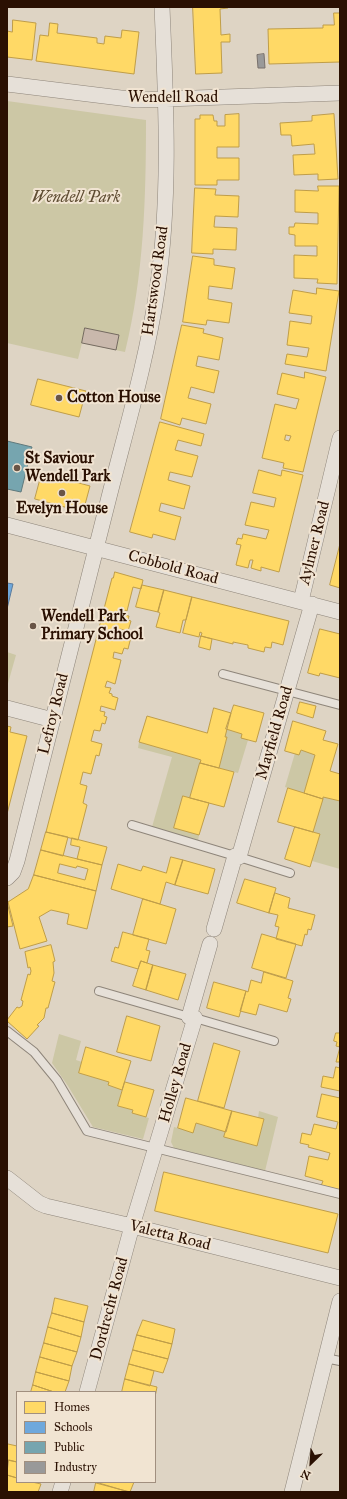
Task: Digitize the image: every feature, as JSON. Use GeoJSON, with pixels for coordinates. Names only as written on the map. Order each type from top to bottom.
{"type":"FeatureCollection","features":[{"type":"Feature","properties":{"kind":"street","name":"Hartswood Road"},"geometry":{"type":"LineString","coordinates":[[96,548],[143,366],[157,291],[165,218],[166,100],[162,7]]}},
{"type":"Feature","properties":{"kind":"street","name":"Wendell Road"},"geometry":{"type":"LineString","coordinates":[[7,84],[137,100],[340,93]]}},
{"type":"Feature","properties":{"kind":"street","name":"Aylmer Road"},"geometry":{"type":"LineString","coordinates":[[306,603],[340,438]]}},
{"type":"Feature","properties":{"kind":"street","name":"Cobbold Road"},"geometry":{"type":"LineString","coordinates":[[7,525],[340,612]]}},
{"type":"Feature","properties":{"kind":"street","name":"Lefroy Road"},"geometry":{"type":"LineString","coordinates":[[7,877],[13,872],[17,861],[96,548]]}},
{"type":"Feature","properties":{"kind":"street","name":"Mayfield Road"},"geometry":{"type":"LineString","coordinates":[[214,929],[287,691],[306,603]]}},
{"type":"Feature","properties":{"kind":"street"},"geometry":{"type":"LineString","coordinates":[[7,708],[53,720]]}},
{"type":"Feature","properties":{"kind":"street","name":"Holley Road"},"geometry":{"type":"LineString","coordinates":[[132,1226],[156,1149],[192,1018],[210,944]]}},
{"type":"Feature","properties":{"kind":"street","name":"Valetta Road"},"geometry":{"type":"LineString","coordinates":[[7,1178],[39,1203],[46,1206],[340,1278]]}},
{"type":"Feature","properties":{"kind":"street","name":"Dordrecht Road"},"geometry":{"type":"LineString","coordinates":[[87,1391],[132,1226]]}},
{"type":"Feature","properties":{"kind":"street"},"geometry":{"type":"LineString","coordinates":[[292,1492],[340,1301]]}},
{"type":"Feature","properties":{"kind":"lane"},"geometry":{"type":"LineString","coordinates":[[223,674],[340,705]]}},
{"type":"Feature","properties":{"kind":"lane"},"geometry":{"type":"LineString","coordinates":[[132,825],[290,873]]}},
{"type":"Feature","properties":{"kind":"lane"},"geometry":{"type":"LineString","coordinates":[[99,991],[274,1041]]}},
{"type":"Feature","properties":{"kind":"lane"},"geometry":{"type":"LineString","coordinates":[[7,1030],[34,1052],[57,1080],[87,1130],[156,1149],[340,1194]]}},
{"type":"Feature","properties":{"kind":"lane"},"geometry":{"type":"LineString","coordinates":[[325,1358],[340,1361]]}},
{"type":"Feature","properties":{"kind":"green space","name":"Wendell Park"},"geometry":{"type":"Polygon","coordinates":[[[7,101],[146,120],[143,236],[136,295],[125,352],[82,343],[78,359],[7,343],[7,101]]]}},
{"type":"Feature","properties":{"kind":"green space"},"geometry":{"type":"Polygon","coordinates":[[[7,652],[16,655],[7,687],[7,652]]]}},
{"type":"Feature","properties":{"kind":"green space"},"geometry":{"type":"Polygon","coordinates":[[[226,729],[242,734],[248,740],[238,773],[219,768],[227,738],[225,737],[226,729]]]}},
{"type":"Feature","properties":{"kind":"green space"},"geometry":{"type":"Polygon","coordinates":[[[139,742],[201,760],[190,798],[183,796],[174,827],[199,835],[198,841],[152,827],[172,757],[138,748],[139,742]]]}},
{"type":"Feature","properties":{"kind":"green space"},"geometry":{"type":"Polygon","coordinates":[[[301,750],[315,755],[304,793],[285,787],[295,753],[299,754],[301,750]]]}},
{"type":"Feature","properties":{"kind":"green space"},"geometry":{"type":"Polygon","coordinates":[[[323,797],[340,801],[340,869],[312,861],[320,834],[313,832],[323,797]]]}},
{"type":"Feature","properties":{"kind":"green space"},"geometry":{"type":"Polygon","coordinates":[[[59,1034],[81,1041],[76,1060],[82,1062],[79,1073],[109,1082],[108,1085],[122,1090],[118,1106],[133,1110],[132,1113],[149,1118],[143,1139],[93,1127],[52,1063],[59,1034]]]}},
{"type":"Feature","properties":{"kind":"green space"},"geometry":{"type":"Polygon","coordinates":[[[259,1111],[278,1117],[265,1171],[174,1148],[171,1142],[174,1127],[193,1132],[196,1123],[226,1132],[225,1137],[257,1146],[264,1120],[258,1118],[259,1111]]]}},
{"type":"Feature","properties":{"kind":"building: Homes"},"geometry":{"type":"Polygon","coordinates":[[[193,7],[228,7],[220,9],[221,35],[230,34],[230,42],[221,42],[222,73],[196,74],[193,7]]]}},
{"type":"Feature","properties":{"kind":"building: Homes"},"geometry":{"type":"Polygon","coordinates":[[[334,13],[340,13],[340,62],[269,64],[268,29],[323,28],[323,25],[334,25],[334,13]]]}},
{"type":"Feature","properties":{"kind":"building: Homes"},"geometry":{"type":"Polygon","coordinates":[[[13,20],[36,23],[32,60],[7,57],[7,31],[12,32],[13,20]]]}},
{"type":"Feature","properties":{"kind":"building: Homes"},"geometry":{"type":"Polygon","coordinates":[[[50,23],[58,24],[57,33],[97,38],[97,43],[104,44],[105,36],[121,38],[122,30],[139,32],[134,74],[36,61],[40,35],[48,36],[50,23]]]}},
{"type":"Feature","properties":{"kind":"building: Homes"},"geometry":{"type":"Polygon","coordinates":[[[239,114],[239,147],[217,147],[217,158],[239,158],[239,180],[217,180],[217,185],[195,185],[195,119],[200,119],[200,115],[213,115],[214,121],[217,121],[217,126],[225,126],[225,115],[239,114]]]}},
{"type":"Feature","properties":{"kind":"building: Homes"},"geometry":{"type":"Polygon","coordinates":[[[334,114],[338,179],[318,180],[318,174],[294,175],[293,155],[315,154],[314,144],[292,146],[291,135],[281,135],[280,123],[312,121],[312,116],[334,114]]]}},
{"type":"Feature","properties":{"kind":"building: Homes"},"geometry":{"type":"Polygon","coordinates":[[[318,186],[339,186],[337,284],[317,283],[318,279],[294,278],[294,255],[317,256],[317,246],[295,246],[295,235],[289,234],[289,227],[294,227],[295,223],[318,224],[318,213],[295,212],[295,190],[318,191],[318,186]]]}},
{"type":"Feature","properties":{"kind":"building: Homes"},"geometry":{"type":"Polygon","coordinates":[[[195,188],[216,189],[215,195],[239,196],[238,217],[215,216],[214,227],[237,228],[236,250],[213,249],[213,254],[192,253],[195,188]]]}},
{"type":"Feature","properties":{"kind":"building: Homes"},"geometry":{"type":"Polygon","coordinates":[[[193,256],[214,259],[214,265],[235,268],[232,289],[209,286],[208,299],[232,303],[229,323],[207,320],[206,325],[183,322],[193,256]]]}},
{"type":"Feature","properties":{"kind":"building: Homes"},"geometry":{"type":"Polygon","coordinates":[[[317,288],[339,291],[326,371],[285,364],[287,354],[307,357],[309,348],[287,345],[290,321],[311,324],[312,316],[289,313],[293,290],[316,294],[317,288]]]}},
{"type":"Feature","properties":{"kind":"building: Homes"},"geometry":{"type":"Polygon","coordinates":[[[182,325],[204,329],[203,333],[223,338],[219,360],[198,356],[196,366],[219,371],[214,393],[191,387],[188,398],[211,404],[206,424],[182,418],[180,425],[161,419],[182,325]]]}},
{"type":"Feature","properties":{"kind":"building: Homes"},"geometry":{"type":"Polygon","coordinates":[[[305,372],[326,377],[303,472],[283,468],[284,463],[262,458],[275,404],[296,409],[299,399],[277,394],[282,373],[304,378],[305,372]],[[286,435],[285,440],[289,441],[291,436],[286,435]]]}},
{"type":"Feature","properties":{"kind":"building: Homes","name":"Cotton House"},"geometry":{"type":"Polygon","coordinates":[[[38,379],[86,391],[79,417],[31,405],[38,379]]]}},
{"type":"Feature","properties":{"kind":"building: Homes"},"geometry":{"type":"Polygon","coordinates":[[[160,422],[204,434],[201,446],[178,440],[175,450],[198,456],[192,477],[170,472],[168,480],[190,486],[184,509],[161,503],[159,511],[181,517],[175,540],[153,534],[152,538],[130,532],[160,422]]]}},
{"type":"Feature","properties":{"kind":"building: Homes"},"geometry":{"type":"Polygon","coordinates":[[[259,470],[281,476],[282,470],[303,475],[279,572],[261,567],[261,571],[251,568],[253,560],[250,560],[248,568],[236,565],[241,545],[236,544],[238,538],[242,539],[243,534],[266,539],[269,530],[245,525],[251,502],[274,507],[276,498],[253,493],[259,470]]]}},
{"type":"Feature","properties":{"kind":"building: Homes","name":"Evelyn House"},"geometry":{"type":"Polygon","coordinates":[[[42,473],[90,486],[83,512],[35,499],[42,473]]]}},
{"type":"Feature","properties":{"kind":"building: Homes"},"geometry":{"type":"Polygon","coordinates":[[[340,544],[340,588],[330,585],[340,544]]]}},
{"type":"Feature","properties":{"kind":"building: Homes"},"geometry":{"type":"Polygon","coordinates":[[[115,572],[143,580],[141,589],[133,587],[127,611],[125,610],[124,615],[129,616],[128,620],[131,621],[128,631],[120,629],[119,634],[131,637],[128,649],[124,648],[122,654],[114,652],[113,658],[121,660],[115,684],[107,681],[105,687],[111,688],[109,693],[118,698],[115,710],[101,706],[100,711],[105,712],[104,716],[107,717],[105,724],[102,723],[100,731],[94,730],[91,741],[102,744],[99,756],[96,755],[91,774],[83,772],[80,784],[87,786],[83,803],[87,805],[78,840],[46,832],[112,578],[115,572]]]}},
{"type":"Feature","properties":{"kind":"building: Homes"},"geometry":{"type":"Polygon","coordinates":[[[142,585],[164,590],[158,612],[136,607],[142,585]]]}},
{"type":"Feature","properties":{"kind":"building: Homes"},"geometry":{"type":"Polygon","coordinates":[[[164,590],[192,597],[186,620],[183,620],[180,633],[156,627],[160,613],[158,612],[164,590]]]}},
{"type":"Feature","properties":{"kind":"building: Homes"},"geometry":{"type":"Polygon","coordinates":[[[192,597],[289,621],[283,645],[272,642],[271,648],[265,647],[264,652],[248,648],[248,645],[233,642],[233,644],[201,636],[202,633],[200,632],[199,637],[183,633],[192,597]]]}},
{"type":"Feature","properties":{"kind":"building: Homes"},"geometry":{"type":"Polygon","coordinates":[[[320,629],[340,634],[340,678],[320,673],[319,676],[308,673],[320,629]]]}},
{"type":"Feature","properties":{"kind":"building: Homes"},"geometry":{"type":"Polygon","coordinates":[[[201,636],[212,639],[210,650],[199,647],[201,636]]]}},
{"type":"Feature","properties":{"kind":"building: Homes"},"geometry":{"type":"Polygon","coordinates":[[[300,702],[316,706],[313,718],[297,713],[300,702]]]}},
{"type":"Feature","properties":{"kind":"building: Homes"},"geometry":{"type":"Polygon","coordinates":[[[234,705],[264,713],[256,742],[241,738],[242,734],[226,729],[234,705]]]}},
{"type":"Feature","properties":{"kind":"building: Homes"},"geometry":{"type":"Polygon","coordinates":[[[214,708],[231,713],[225,737],[227,737],[219,768],[200,763],[201,760],[198,759],[139,742],[147,716],[207,733],[214,708]]]}},
{"type":"Feature","properties":{"kind":"building: Homes"},"geometry":{"type":"Polygon","coordinates":[[[293,721],[326,731],[323,740],[338,744],[330,771],[340,774],[340,801],[323,797],[323,799],[304,793],[315,755],[301,750],[299,755],[285,751],[293,721]]]}},
{"type":"Feature","properties":{"kind":"building: Homes"},"geometry":{"type":"Polygon","coordinates":[[[7,726],[11,727],[10,732],[27,736],[7,814],[7,726]]]}},
{"type":"Feature","properties":{"kind":"building: Homes"},"geometry":{"type":"Polygon","coordinates":[[[200,763],[234,772],[224,807],[190,798],[200,763]]]}},
{"type":"Feature","properties":{"kind":"building: Homes"},"geometry":{"type":"Polygon","coordinates":[[[288,788],[323,799],[313,832],[278,822],[288,788]]]}},
{"type":"Feature","properties":{"kind":"building: Homes"},"geometry":{"type":"Polygon","coordinates":[[[183,796],[209,803],[199,835],[174,828],[183,796]]]}},
{"type":"Feature","properties":{"kind":"building: Homes"},"geometry":{"type":"Polygon","coordinates":[[[295,827],[320,834],[310,867],[285,859],[295,827]]]}},
{"type":"Feature","properties":{"kind":"building: Homes"},"geometry":{"type":"Polygon","coordinates":[[[46,832],[68,837],[63,856],[41,850],[46,832]]]}},
{"type":"Feature","properties":{"kind":"building: Homes"},"geometry":{"type":"Polygon","coordinates":[[[72,838],[107,847],[102,865],[77,859],[80,847],[71,845],[72,838]]]}},
{"type":"Feature","properties":{"kind":"building: Homes"},"geometry":{"type":"Polygon","coordinates":[[[41,850],[102,865],[96,891],[34,875],[41,850]],[[60,864],[58,873],[85,880],[88,869],[77,866],[76,868],[60,864]]]}},
{"type":"Feature","properties":{"kind":"building: Homes"},"geometry":{"type":"Polygon","coordinates":[[[171,857],[183,860],[175,885],[166,882],[160,904],[111,889],[118,864],[141,871],[143,866],[166,873],[171,857]]]}},
{"type":"Feature","properties":{"kind":"building: Homes"},"geometry":{"type":"Polygon","coordinates":[[[183,860],[215,869],[208,894],[175,885],[183,860]]]}},
{"type":"Feature","properties":{"kind":"building: Homes"},"geometry":{"type":"Polygon","coordinates":[[[34,875],[96,891],[87,929],[67,924],[69,914],[51,910],[39,917],[47,941],[20,949],[8,902],[28,889],[34,875]]]}},
{"type":"Feature","properties":{"kind":"building: Homes"},"geometry":{"type":"Polygon","coordinates":[[[245,879],[276,888],[269,913],[237,903],[245,879]]]}},
{"type":"Feature","properties":{"kind":"building: Homes"},"geometry":{"type":"Polygon","coordinates":[[[275,893],[290,898],[288,908],[315,915],[311,930],[308,929],[307,935],[305,934],[302,946],[276,939],[279,927],[275,926],[278,915],[269,913],[275,893]]]}},
{"type":"Feature","properties":{"kind":"building: Homes"},"geometry":{"type":"Polygon","coordinates":[[[143,899],[176,909],[166,944],[133,935],[143,899]]]}},
{"type":"Feature","properties":{"kind":"building: Homes"},"geometry":{"type":"Polygon","coordinates":[[[7,902],[13,926],[7,927],[7,902]]]}},
{"type":"Feature","properties":{"kind":"building: Homes"},"geometry":{"type":"Polygon","coordinates":[[[123,932],[149,939],[146,950],[150,951],[147,963],[141,961],[138,969],[111,961],[115,947],[118,948],[123,932]]]}},
{"type":"Feature","properties":{"kind":"building: Homes"},"geometry":{"type":"Polygon","coordinates":[[[262,934],[296,944],[286,978],[252,968],[262,934]]]}},
{"type":"Feature","properties":{"kind":"building: Homes"},"geometry":{"type":"Polygon","coordinates":[[[51,945],[55,961],[53,962],[54,973],[52,981],[55,982],[44,1018],[27,1039],[7,1020],[17,1007],[19,1008],[22,1006],[23,1001],[21,1000],[28,974],[30,975],[31,971],[30,967],[28,968],[25,952],[51,945]]]}},
{"type":"Feature","properties":{"kind":"building: Homes"},"geometry":{"type":"Polygon","coordinates":[[[141,961],[153,965],[146,990],[133,986],[141,961]]]}},
{"type":"Feature","properties":{"kind":"building: Homes"},"geometry":{"type":"Polygon","coordinates":[[[153,965],[186,974],[178,1000],[146,990],[153,965]]]}},
{"type":"Feature","properties":{"kind":"building: Homes"},"geometry":{"type":"Polygon","coordinates":[[[264,972],[293,981],[288,998],[291,999],[287,1012],[259,1004],[256,1015],[240,1011],[251,980],[261,983],[264,972]]]}},
{"type":"Feature","properties":{"kind":"building: Homes"},"geometry":{"type":"Polygon","coordinates":[[[214,982],[246,991],[239,1017],[207,1008],[214,982]]]}},
{"type":"Feature","properties":{"kind":"building: Homes"},"geometry":{"type":"Polygon","coordinates":[[[127,1016],[160,1026],[151,1061],[117,1052],[127,1016]]]}},
{"type":"Feature","properties":{"kind":"building: Homes"},"geometry":{"type":"Polygon","coordinates":[[[336,1033],[340,1033],[340,1047],[336,1046],[337,1042],[334,1041],[336,1033]]]}},
{"type":"Feature","properties":{"kind":"building: Homes"},"geometry":{"type":"Polygon","coordinates":[[[214,1043],[240,1051],[224,1108],[198,1101],[214,1043]]]}},
{"type":"Feature","properties":{"kind":"building: Homes"},"geometry":{"type":"Polygon","coordinates":[[[86,1047],[131,1061],[122,1090],[108,1085],[109,1082],[79,1073],[86,1047]]]}},
{"type":"Feature","properties":{"kind":"building: Homes"},"geometry":{"type":"Polygon","coordinates":[[[340,1047],[340,1062],[336,1062],[340,1047]]]}},
{"type":"Feature","properties":{"kind":"building: Homes"},"geometry":{"type":"Polygon","coordinates":[[[336,1067],[340,1068],[340,1091],[321,1087],[323,1076],[333,1078],[336,1067]]]}},
{"type":"Feature","properties":{"kind":"building: Homes"},"geometry":{"type":"Polygon","coordinates":[[[125,1082],[154,1090],[146,1117],[132,1113],[133,1110],[118,1106],[125,1082]]]}},
{"type":"Feature","properties":{"kind":"building: Homes"},"geometry":{"type":"Polygon","coordinates":[[[322,1094],[340,1098],[340,1191],[321,1186],[323,1181],[305,1176],[309,1156],[328,1160],[330,1153],[308,1147],[309,1145],[300,1143],[302,1133],[311,1135],[314,1124],[336,1129],[338,1122],[317,1117],[322,1094]]]}},
{"type":"Feature","properties":{"kind":"building: Homes"},"geometry":{"type":"Polygon","coordinates":[[[186,1098],[232,1111],[226,1132],[196,1123],[193,1133],[178,1128],[186,1098]]]}},
{"type":"Feature","properties":{"kind":"building: Homes"},"geometry":{"type":"Polygon","coordinates":[[[232,1111],[264,1119],[257,1146],[224,1137],[232,1111]]]}},
{"type":"Feature","properties":{"kind":"building: Homes"},"geometry":{"type":"Polygon","coordinates":[[[164,1172],[338,1214],[328,1253],[155,1211],[164,1172]]]}},
{"type":"Feature","properties":{"kind":"building: Homes"},"geometry":{"type":"Polygon","coordinates":[[[55,1298],[88,1306],[84,1322],[52,1313],[55,1298]]]}},
{"type":"Feature","properties":{"kind":"building: Homes"},"geometry":{"type":"Polygon","coordinates":[[[52,1313],[84,1322],[81,1337],[48,1327],[52,1313]]]}},
{"type":"Feature","properties":{"kind":"building: Homes"},"geometry":{"type":"Polygon","coordinates":[[[143,1320],[175,1329],[172,1344],[137,1335],[143,1320]]]}},
{"type":"Feature","properties":{"kind":"building: Homes"},"geometry":{"type":"Polygon","coordinates":[[[48,1327],[81,1337],[77,1352],[44,1343],[48,1327]]]}},
{"type":"Feature","properties":{"kind":"building: Homes"},"geometry":{"type":"Polygon","coordinates":[[[137,1335],[172,1344],[168,1359],[133,1350],[137,1335]]]}},
{"type":"Feature","properties":{"kind":"building: Homes"},"geometry":{"type":"Polygon","coordinates":[[[44,1343],[77,1352],[72,1366],[40,1357],[44,1343]]]}},
{"type":"Feature","properties":{"kind":"building: Homes"},"geometry":{"type":"Polygon","coordinates":[[[133,1350],[168,1359],[163,1373],[129,1364],[133,1350]]]}},
{"type":"Feature","properties":{"kind":"building: Homes"},"geometry":{"type":"Polygon","coordinates":[[[40,1357],[72,1366],[69,1381],[36,1372],[40,1357]]]}},
{"type":"Feature","properties":{"kind":"building: Homes"},"geometry":{"type":"Polygon","coordinates":[[[129,1364],[154,1371],[150,1386],[125,1379],[129,1364]]]}},
{"type":"Feature","properties":{"kind":"building: Homes"},"geometry":{"type":"Polygon","coordinates":[[[36,1372],[69,1381],[65,1391],[51,1391],[33,1385],[36,1372]]]}},
{"type":"Feature","properties":{"kind":"building: Homes"},"geometry":{"type":"Polygon","coordinates":[[[125,1379],[157,1387],[156,1392],[122,1391],[125,1379]]]}},
{"type":"Feature","properties":{"kind":"building: Homes"},"geometry":{"type":"Polygon","coordinates":[[[33,1385],[51,1391],[31,1391],[33,1385]]]}},
{"type":"Feature","properties":{"kind":"building: Homes"},"geometry":{"type":"Polygon","coordinates":[[[8,1444],[16,1446],[16,1462],[7,1460],[8,1444]]]}},
{"type":"Feature","properties":{"kind":"building: Homes"},"geometry":{"type":"Polygon","coordinates":[[[9,1460],[16,1462],[16,1478],[7,1475],[9,1460]]]}},
{"type":"Feature","properties":{"kind":"building: Homes"},"geometry":{"type":"Polygon","coordinates":[[[7,1475],[16,1478],[16,1483],[41,1484],[38,1492],[7,1492],[7,1475]]]}},
{"type":"Feature","properties":{"kind":"building: Homes"},"geometry":{"type":"Polygon","coordinates":[[[96,1483],[130,1492],[94,1492],[96,1483]]]}},
{"type":"Feature","properties":{"kind":"building: Homes"},"geometry":{"type":"Polygon","coordinates":[[[99,1483],[134,1483],[130,1492],[99,1483]]]}},
{"type":"Feature","properties":{"kind":"building: Schools"},"geometry":{"type":"Polygon","coordinates":[[[7,583],[13,584],[7,609],[7,583]]]}},
{"type":"Feature","properties":{"kind":"building: Public","name":"St Saviour Wendell Park"},"geometry":{"type":"Polygon","coordinates":[[[7,441],[32,447],[21,492],[7,489],[7,441]]]}},
{"type":"Feature","properties":{"kind":"building: Industry"},"geometry":{"type":"Polygon","coordinates":[[[264,54],[265,68],[258,68],[257,55],[264,54]]]}},
{"type":"Feature","properties":{"kind":"building: Other"},"geometry":{"type":"Polygon","coordinates":[[[85,328],[119,335],[116,350],[82,343],[85,328]]]}},
{"type":"Feature","properties":{"kind":"place","name":"Cotton House"},"geometry":{"type":"Point","coordinates":[59,398]}},
{"type":"Feature","properties":{"kind":"place","name":"St Saviour Wendell Park"},"geometry":{"type":"Point","coordinates":[17,468]}},
{"type":"Feature","properties":{"kind":"place","name":"Evelyn House"},"geometry":{"type":"Point","coordinates":[62,493]}},
{"type":"Feature","properties":{"kind":"place","name":"Wendell Park Primary School"},"geometry":{"type":"Point","coordinates":[33,626]}}]}
